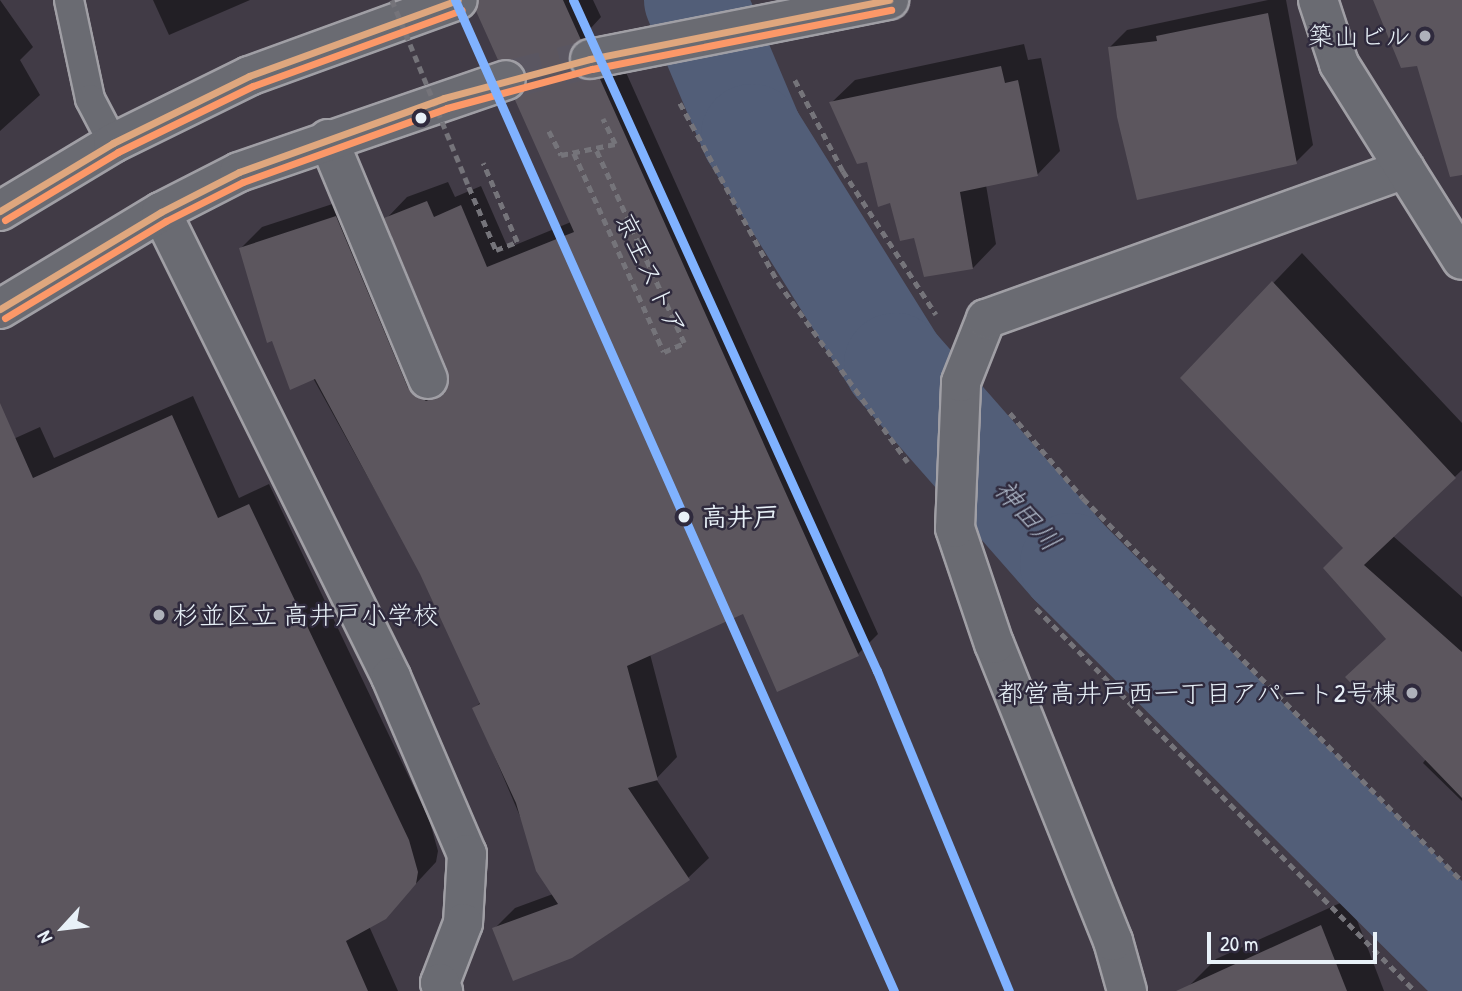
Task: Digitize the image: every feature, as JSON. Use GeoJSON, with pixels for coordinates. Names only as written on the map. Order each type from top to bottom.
{"type":"FeatureCollection","features":[{"type":"Feature","properties":{"kind":"street"},"geometry":{"type":"LineString","coordinates":[[0,211],[113,143],[248,76],[458,0]]}},
{"type":"Feature","properties":{"kind":"street"},"geometry":{"type":"LineString","coordinates":[[590,59],[890,0]]}},
{"type":"Feature","properties":{"kind":"street"},"geometry":{"type":"LineString","coordinates":[[1318,0],[1339,64],[1462,260]]}},
{"type":"Feature","properties":{"kind":"street"},"geometry":{"type":"LineString","coordinates":[[0,309],[161,212],[239,172],[328,139],[506,80]]}},
{"type":"Feature","properties":{"kind":"street"},"geometry":{"type":"LineString","coordinates":[[328,139],[428,379]]}},
{"type":"Feature","properties":{"kind":"street"},"geometry":{"type":"LineString","coordinates":[[1127,991],[1113,941],[994,645],[956,528],[955,492],[965,373],[986,319],[1405,169]]}},
{"type":"Feature","properties":{"kind":"street"},"geometry":{"type":"LineString","coordinates":[[161,212],[391,677],[467,855],[463,923],[440,983],[443,991]]}},
{"type":"Feature","properties":{"kind":"lane"},"geometry":{"type":"LineString","coordinates":[[69,0],[90,99],[113,143]]}},
{"type":"Feature","properties":{"kind":"path"},"geometry":{"type":"LineString","coordinates":[[392,0],[496,250],[517,242],[483,163]]}},
{"type":"Feature","properties":{"kind":"path"},"geometry":{"type":"LineString","coordinates":[[795,80],[843,171],[965,373],[1083,498],[1462,880]]}},
{"type":"Feature","properties":{"kind":"path"},"geometry":{"type":"LineString","coordinates":[[549,131],[561,155],[615,144],[603,120]]}},
{"type":"Feature","properties":{"kind":"path","name":"京王ストア"},"geometry":{"type":"LineString","coordinates":[[574,153],[664,352],[684,343],[595,148]]}},
{"type":"Feature","properties":{"kind":"building"},"geometry":{"type":"Polygon","coordinates":[[[479,0],[563,0],[581,40],[570,51],[569,64],[582,79],[600,79],[859,656],[777,692],[743,614],[627,666],[658,780],[628,788],[690,880],[572,958],[513,981],[492,928],[558,904],[536,871],[516,803],[472,708],[480,704],[420,574],[315,379],[290,390],[272,341],[267,343],[239,248],[336,216],[408,388],[426,401],[445,393],[448,371],[384,218],[427,201],[434,217],[461,205],[487,267],[574,232],[515,100],[527,85],[526,72],[511,59],[498,60],[476,11],[479,0]]]}},
{"type":"Feature","properties":{"kind":"building","name":"築山ビル"},"geometry":{"type":"Polygon","coordinates":[[[1373,0],[1462,0],[1462,175],[1450,177],[1417,66],[1401,68],[1373,0]]]}},
{"type":"Feature","properties":{"kind":"building"},"geometry":{"type":"Polygon","coordinates":[[[1268,13],[1297,164],[1137,200],[1117,117],[1108,47],[1157,41],[1156,36],[1268,13]]]}},
{"type":"Feature","properties":{"kind":"building"},"geometry":{"type":"Polygon","coordinates":[[[1001,66],[1005,83],[1018,80],[1038,176],[960,192],[973,269],[924,277],[914,238],[900,241],[890,203],[878,207],[867,162],[857,164],[829,102],[1001,66]]]}},
{"type":"Feature","properties":{"kind":"building"},"geometry":{"type":"Polygon","coordinates":[[[1272,281],[1456,478],[1364,565],[1462,652],[1462,798],[1345,677],[1386,639],[1323,568],[1343,548],[1180,378],[1272,281]]]}},
{"type":"Feature","properties":{"kind":"building","name":"杉並区立 高井戸小学校"},"geometry":{"type":"Polygon","coordinates":[[[0,403],[33,478],[172,415],[218,518],[249,504],[409,840],[418,872],[416,884],[386,919],[346,941],[368,991],[0,991],[0,403]]]}},
{"type":"Feature","properties":{"kind":"building"},"geometry":{"type":"Polygon","coordinates":[[[1321,925],[1347,991],[1176,991],[1321,925]]]}},
{"type":"Feature","properties":{"kind":"waterway","name":"神田川"},"geometry":{"type":"LineString","coordinates":[[695,0],[752,135],[895,364],[1071,564],[1462,953]]}},
{"type":"Feature","properties":{"kind":"tunnel"},"geometry":{"type":"LineString","coordinates":[[506,80],[590,59]]}},
{"type":"Feature","properties":{"kind":"transit line"},"geometry":{"type":"LineString","coordinates":[[455,0],[894,991]]}},
{"type":"Feature","properties":{"kind":"transit line"},"geometry":{"type":"LineString","coordinates":[[0,211],[113,143],[249,76],[458,0]]}},
{"type":"Feature","properties":{"kind":"transit line"},"geometry":{"type":"LineString","coordinates":[[573,0],[877,671],[1009,991]]}},
{"type":"Feature","properties":{"kind":"transit line"},"geometry":{"type":"LineString","coordinates":[[0,309],[161,212],[239,172],[444,98],[590,59],[889,0]]}},
{"type":"Feature","properties":{"kind":"transit line"},"geometry":{"type":"LineString","coordinates":[[5,220],[118,152],[253,86],[462,10]]}},
{"type":"Feature","properties":{"kind":"transit line"},"geometry":{"type":"LineString","coordinates":[[5,318],[166,221],[243,182],[447,108],[592,69],[891,10]]}},
{"type":"Feature","properties":{"kind":"place","name":"築山ビル"},"geometry":{"type":"Point","coordinates":[1425,36]}},
{"type":"Feature","properties":{"kind":"place","name":"高井戸"},"geometry":{"type":"Point","coordinates":[684,517]}},
{"type":"Feature","properties":{"kind":"place","name":"杉並区立 高井戸小学校"},"geometry":{"type":"Point","coordinates":[159,615]}},
{"type":"Feature","properties":{"kind":"place","name":"都営高井戸西一丁目アパート2号棟"},"geometry":{"type":"Point","coordinates":[1412,693]}}]}
